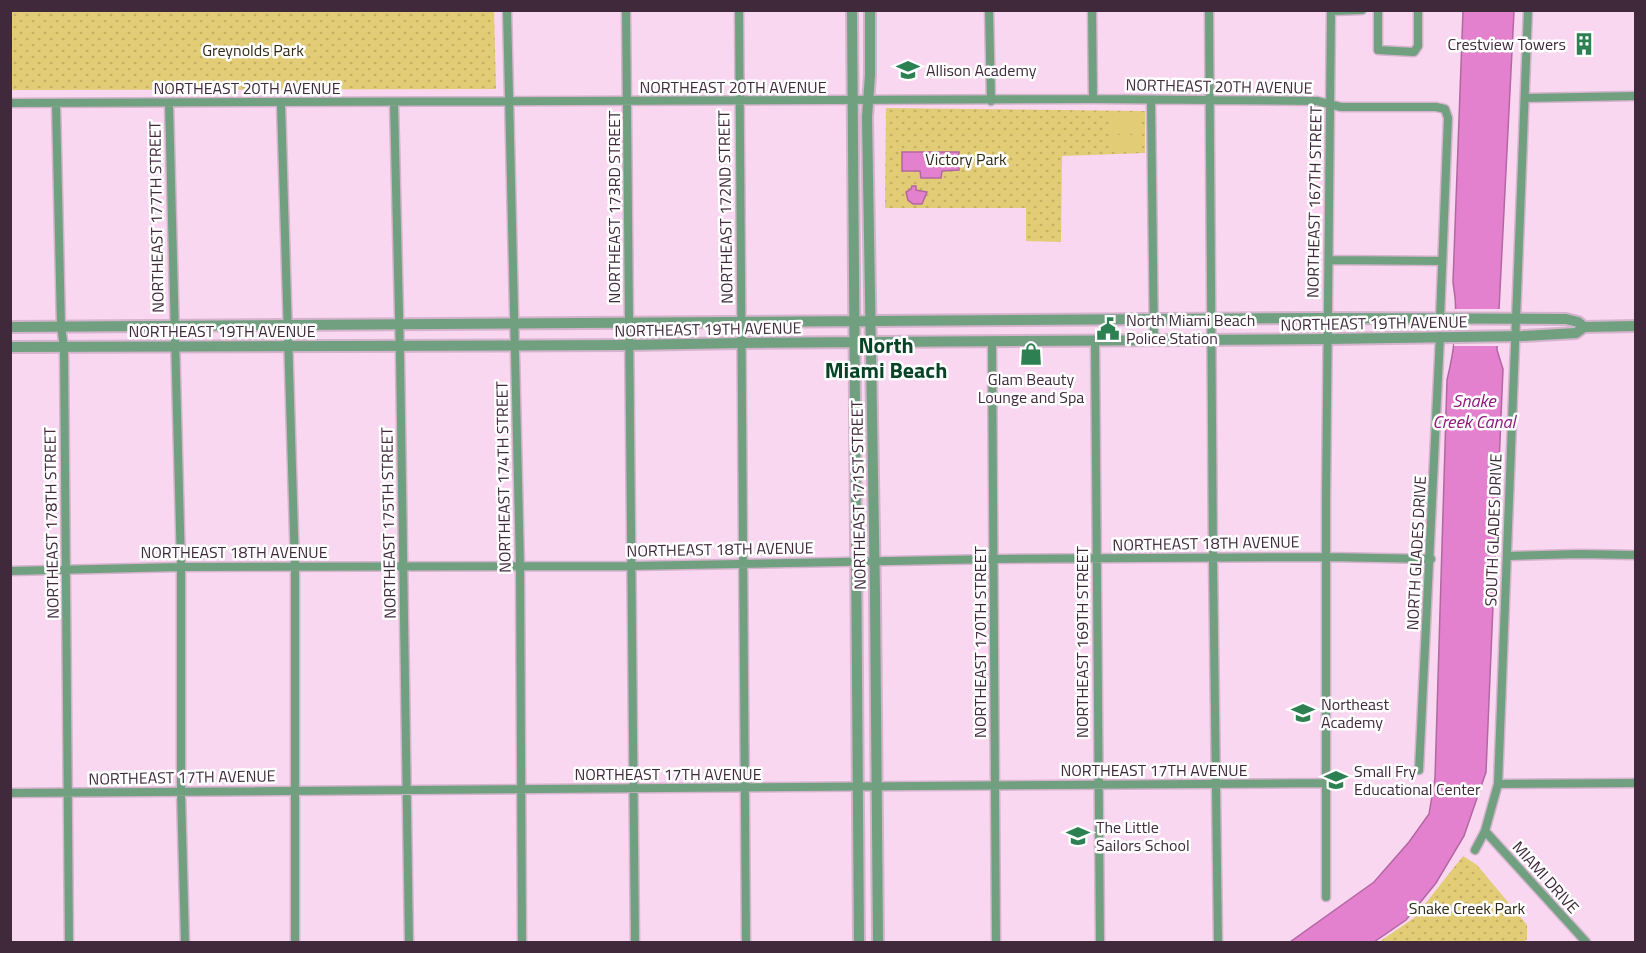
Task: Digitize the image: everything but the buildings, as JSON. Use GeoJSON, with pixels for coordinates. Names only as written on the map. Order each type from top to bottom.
{"type":"FeatureCollection","features":[{"type":"Feature","properties":{"kind":"street","name":"NORTHEAST 174TH STREET"},"geometry":{"type":"LineString","coordinates":[[507,10],[520,567],[523,790],[522,942]]}},
{"type":"Feature","properties":{"kind":"street","name":"NORTHEAST 173RD STREET"},"geometry":{"type":"LineString","coordinates":[[626,10],[635,942]]}},
{"type":"Feature","properties":{"kind":"street","name":"NORTHEAST 172ND STREET"},"geometry":{"type":"LineString","coordinates":[[739,10],[746,942]]}},
{"type":"Feature","properties":{"kind":"street","name":"NORTHEAST 171ST STREET"},"geometry":{"type":"LineString","coordinates":[[852,10],[859,942]]}},
{"type":"Feature","properties":{"kind":"street","name":"NORTHEAST 171ST STREET"},"geometry":{"type":"LineString","coordinates":[[870,10],[867,117],[874,506],[878,942]]}},
{"type":"Feature","properties":{"kind":"street"},"geometry":{"type":"LineString","coordinates":[[989,10],[991,101]]}},
{"type":"Feature","properties":{"kind":"street"},"geometry":{"type":"LineString","coordinates":[[1092,10],[1093,99]]}},
{"type":"Feature","properties":{"kind":"street"},"geometry":{"type":"LineString","coordinates":[[1209,10],[1218,942]]}},
{"type":"Feature","properties":{"kind":"street"},"geometry":{"type":"LineString","coordinates":[[1331,11],[1362,10]]}},
{"type":"Feature","properties":{"kind":"street"},"geometry":{"type":"LineString","coordinates":[[1378,10],[1378,50],[1381,52],[1414,52],[1418,46],[1418,10]]}},
{"type":"Feature","properties":{"kind":"street","name":"SOUTH GLADES DRIVE"},"geometry":{"type":"LineString","coordinates":[[1475,850],[1485,831],[1498,784],[1528,10]]}},
{"type":"Feature","properties":{"kind":"street","name":"NORTHEAST 167TH STREET"},"geometry":{"type":"LineString","coordinates":[[1326,897],[1327,339],[1331,11]]}},
{"type":"Feature","properties":{"kind":"street"},"geometry":{"type":"LineString","coordinates":[[1525,98],[1635,96]]}},
{"type":"Feature","properties":{"kind":"street","name":"NORTHEAST 20TH AVENUE"},"geometry":{"type":"LineString","coordinates":[[10,103],[281,104],[1093,99],[1317,101],[1330,105],[1436,107],[1445,109],[1448,118],[1442,261]]}},
{"type":"Feature","properties":{"kind":"street"},"geometry":{"type":"LineString","coordinates":[[1151,101],[1154,341]]}},
{"type":"Feature","properties":{"kind":"street","name":"NORTHEAST 175TH STREET"},"geometry":{"type":"LineString","coordinates":[[394,102],[400,324],[409,942]]}},
{"type":"Feature","properties":{"kind":"street","name":"NORTHEAST 178TH STREET"},"geometry":{"type":"LineString","coordinates":[[56,104],[61,326],[64,348],[69,942]]}},
{"type":"Feature","properties":{"kind":"street","name":"NORTHEAST 177TH STREET"},"geometry":{"type":"LineString","coordinates":[[169,104],[181,567],[184,942]]}},
{"type":"Feature","properties":{"kind":"street"},"geometry":{"type":"LineString","coordinates":[[281,104],[295,566],[295,942]]}},
{"type":"Feature","properties":{"kind":"street"},"geometry":{"type":"LineString","coordinates":[[1329,260],[1442,261],[1440,319]]}},
{"type":"Feature","properties":{"kind":"street","name":"NORTHEAST 19TH AVENUE"},"geometry":{"type":"LineString","coordinates":[[10,327],[1328,318],[1566,319],[1578,322],[1584,327]]}},
{"type":"Feature","properties":{"kind":"street"},"geometry":{"type":"LineString","coordinates":[[1037,320],[1037,342]]}},
{"type":"Feature","properties":{"kind":"street"},"geometry":{"type":"LineString","coordinates":[[905,321],[905,342]]}},
{"type":"Feature","properties":{"kind":"street","name":"NORTHEAST 19TH AVENUE"},"geometry":{"type":"LineString","coordinates":[[10,347],[1095,342],[1516,336],[1576,333],[1584,327],[1635,326]]}},
{"type":"Feature","properties":{"kind":"street","name":"NORTH GLADES DRIVE"},"geometry":{"type":"LineString","coordinates":[[1419,770],[1440,336]]}},
{"type":"Feature","properties":{"kind":"street","name":"NORTHEAST 170TH STREET"},"geometry":{"type":"LineString","coordinates":[[992,342],[996,942]]}},
{"type":"Feature","properties":{"kind":"street","name":"NORTHEAST 169TH STREET"},"geometry":{"type":"LineString","coordinates":[[1095,342],[1100,942]]}},
{"type":"Feature","properties":{"kind":"street"},"geometry":{"type":"LineString","coordinates":[[854,417],[871,417]]}},
{"type":"Feature","properties":{"kind":"street"},"geometry":{"type":"LineString","coordinates":[[855,507],[874,506]]}},
{"type":"Feature","properties":{"kind":"street"},"geometry":{"type":"LineString","coordinates":[[1508,556],[1635,555]]}},
{"type":"Feature","properties":{"kind":"street","name":"NORTHEAST 18TH AVENUE"},"geometry":{"type":"LineString","coordinates":[[10,571],[295,566],[632,566],[995,559],[1327,557],[1431,559]]}},
{"type":"Feature","properties":{"kind":"street","name":"NORTHEAST 17TH AVENUE"},"geometry":{"type":"LineString","coordinates":[[10,794],[1326,783]]}},
{"type":"Feature","properties":{"kind":"street"},"geometry":{"type":"LineString","coordinates":[[1498,784],[1635,783]]}},
{"type":"Feature","properties":{"kind":"street","name":"MIAMI DRIVE"},"geometry":{"type":"LineString","coordinates":[[1485,831],[1586,942]]}},
{"type":"Feature","properties":{"kind":"green space","name":"Greynolds Park"},"geometry":{"type":"Polygon","coordinates":[[[10,11],[494,11],[496,89],[11,90],[10,11]]]}},
{"type":"Feature","properties":{"kind":"green space","name":"Victory Park"},"geometry":{"type":"Polygon","coordinates":[[[886,108],[1145,111],[1145,153],[1062,156],[1061,242],[1026,241],[1026,208],[885,208],[886,108]]]}},
{"type":"Feature","properties":{"kind":"green space"},"geometry":{"type":"Polygon","coordinates":[[[1141,115],[1142,132],[1111,133],[1110,116],[1141,115]]]}},
{"type":"Feature","properties":{"kind":"green space"},"geometry":{"type":"Polygon","coordinates":[[[1111,135],[1142,135],[1142,152],[1111,152],[1111,135]]]}},
{"type":"Feature","properties":{"kind":"green space","name":"Snake Creek Park"},"geometry":{"type":"Polygon","coordinates":[[[1463,856],[1477,865],[1527,925],[1527,939],[1524,942],[1379,942],[1414,918],[1463,856]]]}},
{"type":"Feature","properties":{"kind":"water","name":"Snake Creek Canal"},"geometry":{"type":"Polygon","coordinates":[[[1463,11],[1514,11],[1497,350],[1503,369],[1486,772],[1464,836],[1436,883],[1406,920],[1374,942],[1290,942],[1374,882],[1409,842],[1429,814],[1435,778],[1447,380],[1456,319],[1453,282],[1463,11]]]}},
{"type":"Feature","properties":{"kind":"water"},"geometry":{"type":"Polygon","coordinates":[[[902,152],[959,152],[959,170],[942,171],[941,178],[921,178],[920,171],[902,171],[902,152]]]}},
{"type":"Feature","properties":{"kind":"water"},"geometry":{"type":"Polygon","coordinates":[[[912,186],[916,186],[916,190],[927,192],[922,204],[913,204],[908,200],[906,192],[912,186]]]}},
{"type":"Feature","properties":{"kind":"pier"},"geometry":{"type":"Polygon","coordinates":[[[1455,309],[1500,309],[1500,346],[1454,346],[1455,309]]]}},
{"type":"Feature","properties":{"kind":"place","name":"Crestview Towers"},"geometry":{"type":"Point","coordinates":[1584,44]}},
{"type":"Feature","properties":{"kind":"place","name":"Allison Academy"},"geometry":{"type":"Point","coordinates":[908,70]}},
{"type":"Feature","properties":{"kind":"place","name":"North Miami Beach Police Station"},"geometry":{"type":"Point","coordinates":[1108,329]}},
{"type":"Feature","properties":{"kind":"place","name":"Glam Beauty Lounge and Spa"},"geometry":{"type":"Point","coordinates":[1031,354]}},
{"type":"Feature","properties":{"kind":"place","name":"Northeast Academy"},"geometry":{"type":"Point","coordinates":[1303,713]}},
{"type":"Feature","properties":{"kind":"place","name":"Small Fry Educational Center"},"geometry":{"type":"Point","coordinates":[1336,780]}},
{"type":"Feature","properties":{"kind":"place","name":"The Little Sailors School"},"geometry":{"type":"Point","coordinates":[1078,836]}},
{"type":"Feature","properties":{"kind":"district","name":"North Miami Beach"},"geometry":{"type":"Point","coordinates":[886,358]}}]}
